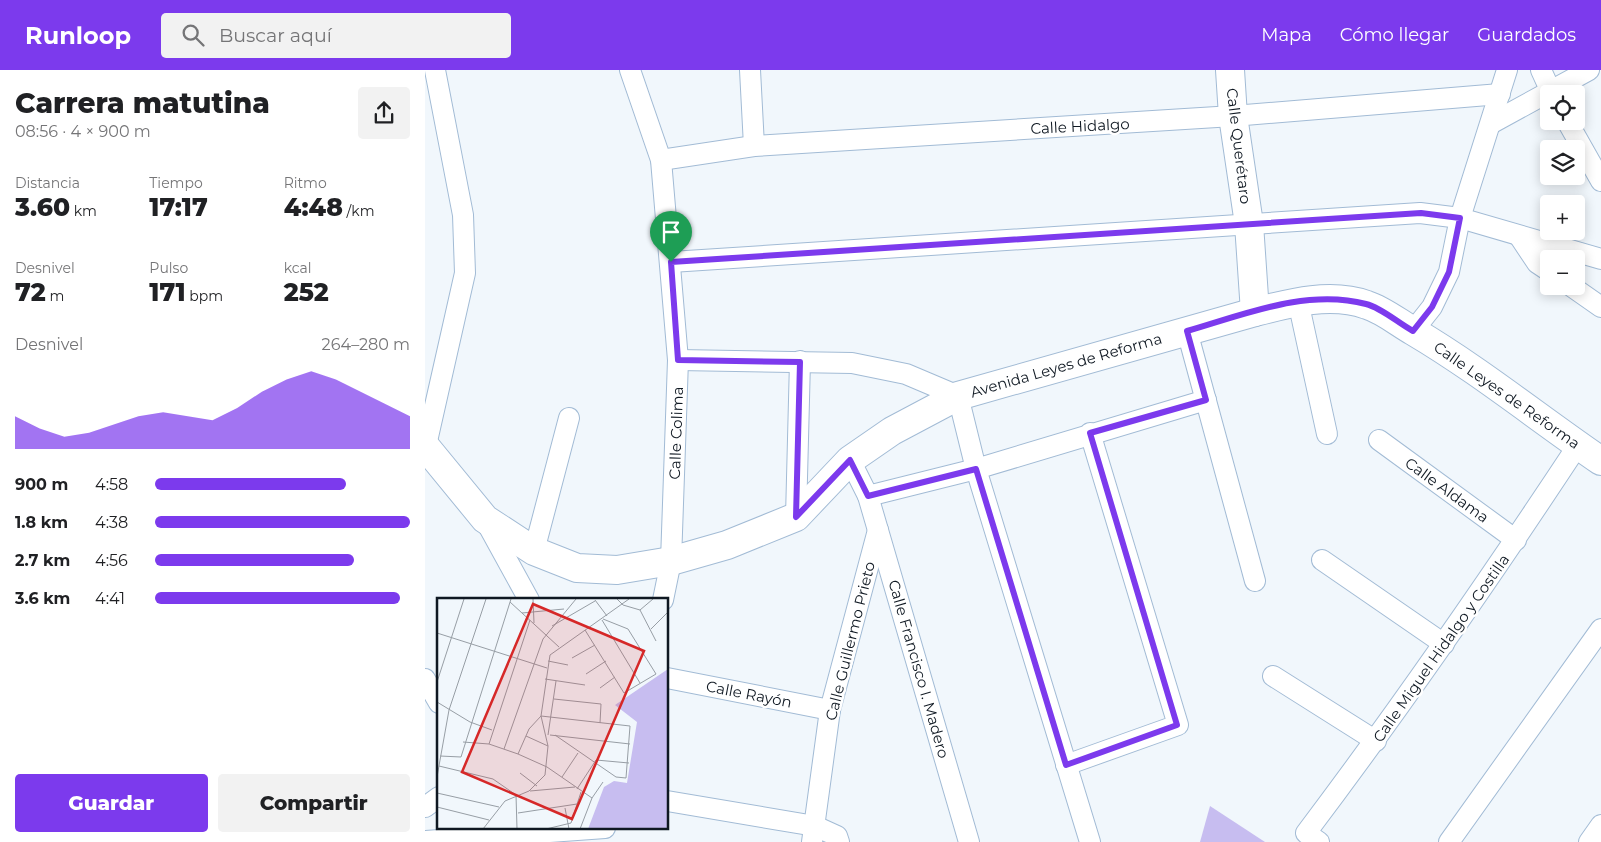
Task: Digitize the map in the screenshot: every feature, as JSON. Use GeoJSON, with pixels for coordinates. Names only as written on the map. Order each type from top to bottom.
{"type":"FeatureCollection","features":[{"type":"Feature","properties":{"kind":"street"},"geometry":{"type":"LineString","coordinates":[[435,70],[463,215],[465,273],[426,448],[485,519],[528,598]]}},
{"type":"Feature","properties":{"kind":"street","name":"Calle Colima"},"geometry":{"type":"LineString","coordinates":[[630,70],[661,160],[678,360],[671,561],[663,598]]}},
{"type":"Feature","properties":{"kind":"street"},"geometry":{"type":"LineString","coordinates":[[750,70],[754,146]]}},
{"type":"Feature","properties":{"kind":"street","name":"Calle Querétaro"},"geometry":{"type":"LineString","coordinates":[[1230,70],[1233,116],[1249,224],[1255,312]]}},
{"type":"Feature","properties":{"kind":"street"},"geometry":{"type":"LineString","coordinates":[[1413,331],[1432,307],[1449,272],[1460,218],[1492,123],[1507,70]]}},
{"type":"Feature","properties":{"kind":"street"},"geometry":{"type":"LineString","coordinates":[[1541,70],[1548,85]]}},
{"type":"Feature","properties":{"kind":"street"},"geometry":{"type":"LineString","coordinates":[[1564,85],[1589,70]]}},
{"type":"Feature","properties":{"kind":"street","name":"Calle Hidalgo"},"geometry":{"type":"LineString","coordinates":[[661,160],[754,146],[1233,116],[1499,94]]}},
{"type":"Feature","properties":{"kind":"street"},"geometry":{"type":"LineString","coordinates":[[1492,123],[1540,99]]}},
{"type":"Feature","properties":{"kind":"street"},"geometry":{"type":"LineString","coordinates":[[1572,130],[1601,181]]}},
{"type":"Feature","properties":{"kind":"street"},"geometry":{"type":"LineString","coordinates":[[671,262],[1421,213],[1460,218],[1601,259]]}},
{"type":"Feature","properties":{"kind":"street"},"geometry":{"type":"LineString","coordinates":[[1519,236],[1540,265]]}},
{"type":"Feature","properties":{"kind":"street"},"geometry":{"type":"LineString","coordinates":[[1584,295],[1601,307]]}},
{"type":"Feature","properties":{"kind":"street","name":"Avenida Leyes de Reforma"},"geometry":{"type":"LineString","coordinates":[[796,517],[850,460],[892,431],[958,396],[1298,301],[1345,300],[1368,305],[1413,331]]}},
{"type":"Feature","properties":{"kind":"street"},"geometry":{"type":"LineString","coordinates":[[1298,301],[1327,434]]}},
{"type":"Feature","properties":{"kind":"street"},"geometry":{"type":"LineString","coordinates":[[1187,331],[1255,581]]}},
{"type":"Feature","properties":{"kind":"street","name":"Calle Leyes de Reforma"},"geometry":{"type":"LineString","coordinates":[[1413,331],[1447,351],[1601,461]]}},
{"type":"Feature","properties":{"kind":"street"},"geometry":{"type":"LineString","coordinates":[[678,360],[852,363],[906,374],[958,396],[976,469],[1090,842]]}},
{"type":"Feature","properties":{"kind":"street"},"geometry":{"type":"LineString","coordinates":[[485,519],[535,551],[577,568],[617,570],[671,561],[727,545],[796,517],[800,362]]}},
{"type":"Feature","properties":{"kind":"street"},"geometry":{"type":"LineString","coordinates":[[868,496],[976,469],[1090,433],[1206,400]]}},
{"type":"Feature","properties":{"kind":"street"},"geometry":{"type":"LineString","coordinates":[[535,551],[569,418]]}},
{"type":"Feature","properties":{"kind":"street"},"geometry":{"type":"LineString","coordinates":[[1066,765],[1177,725],[1090,433]]}},
{"type":"Feature","properties":{"kind":"street","name":"Calle Aldama"},"geometry":{"type":"LineString","coordinates":[[1379,440],[1516,540]]}},
{"type":"Feature","properties":{"kind":"street","name":"Calle Miguel Hidalgo y Costilla"},"geometry":{"type":"LineString","coordinates":[[1319,842],[1306,833],[1376,741],[1444,644],[1516,540],[1578,445]]}},
{"type":"Feature","properties":{"kind":"street","name":"Calle Francisco I. Madero"},"geometry":{"type":"LineString","coordinates":[[850,460],[868,496],[969,842]]}},
{"type":"Feature","properties":{"kind":"street","name":"Calle Guillermo Prieto"},"geometry":{"type":"LineString","coordinates":[[813,834],[830,710],[878,530]]}},
{"type":"Feature","properties":{"kind":"street"},"geometry":{"type":"LineString","coordinates":[[1323,560],[1444,644]]}},
{"type":"Feature","properties":{"kind":"street"},"geometry":{"type":"LineString","coordinates":[[1449,842],[1601,629]]}},
{"type":"Feature","properties":{"kind":"street"},"geometry":{"type":"LineString","coordinates":[[1273,676],[1376,741]]}},
{"type":"Feature","properties":{"kind":"street","name":"Calle Rayón"},"geometry":{"type":"LineString","coordinates":[[669,678],[830,710]]}},
{"type":"Feature","properties":{"kind":"street"},"geometry":{"type":"LineString","coordinates":[[425,679],[437,700]]}},
{"type":"Feature","properties":{"kind":"street"},"geometry":{"type":"LineString","coordinates":[[425,807],[437,798]]}},
{"type":"Feature","properties":{"kind":"street"},"geometry":{"type":"LineString","coordinates":[[669,802],[813,834],[837,836],[839,842]]}},
{"type":"Feature","properties":{"kind":"street"},"geometry":{"type":"LineString","coordinates":[[1589,842],[1601,825]]}},
{"type":"Feature","properties":{"kind":"street"},"geometry":{"type":"LineString","coordinates":[[425,841],[526,830]]}},
{"type":"Feature","properties":{"kind":"shaded area"},"geometry":{"type":"Polygon","coordinates":[[[1210,806],[1265,842],[1200,842],[1210,806]]]}},
{"type":"Feature","properties":{"kind":"route"},"geometry":{"type":"LineString","coordinates":[[1421,213],[1460,218],[1449,272],[1432,307],[1413,331],[1368,305],[1345,300],[1324,300],[1298,301],[1187,331],[1206,400],[1090,433],[1177,725],[1066,765],[976,469],[868,496],[850,460],[796,517],[800,362],[678,360],[671,262],[1421,213]]}}]}
